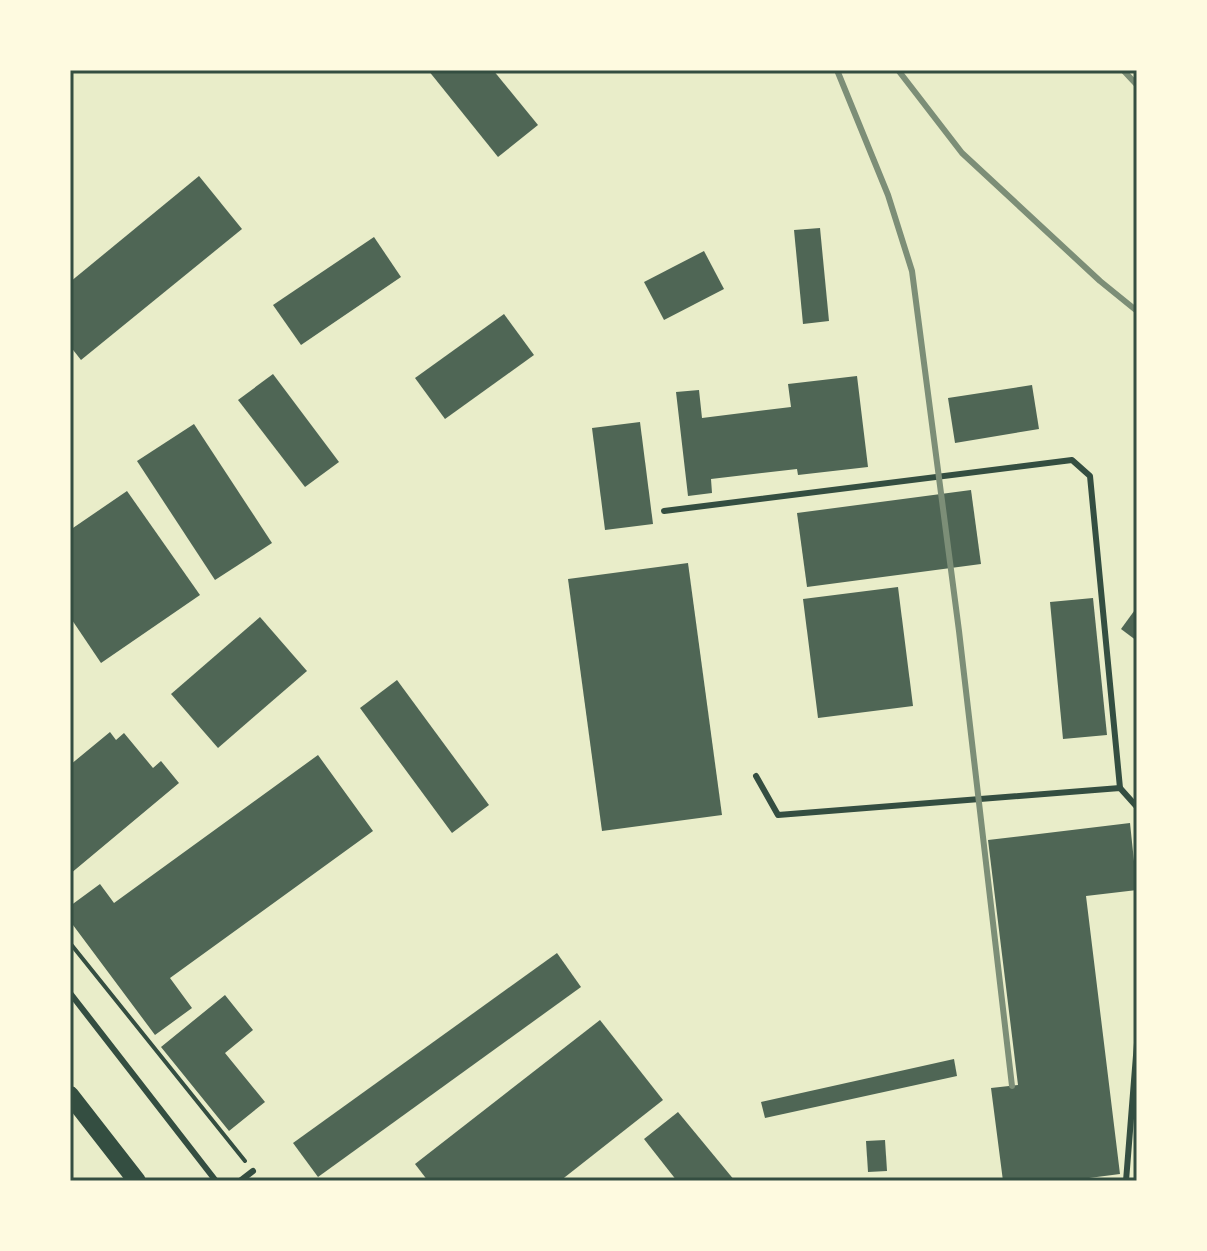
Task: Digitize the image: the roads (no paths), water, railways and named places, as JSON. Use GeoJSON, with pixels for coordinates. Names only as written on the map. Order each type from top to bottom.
{"type":"FeatureCollection","features":[{"type":"Feature","properties":{"kind":"main road"},"geometry":{"type":"LineString","coordinates":[[70,1095],[137,1181]]}},
{"type":"Feature","properties":{"kind":"lane"},"geometry":{"type":"LineString","coordinates":[[664,511],[1072,460],[1090,476],[1120,788],[1137,807]]}},
{"type":"Feature","properties":{"kind":"lane"},"geometry":{"type":"LineString","coordinates":[[756,776],[778,815],[1120,788]]}},
{"type":"Feature","properties":{"kind":"lane"},"geometry":{"type":"LineString","coordinates":[[70,993],[216,1181]]}},
{"type":"Feature","properties":{"kind":"lane"},"geometry":{"type":"LineString","coordinates":[[1126,1181],[1137,1043]]}},
{"type":"Feature","properties":{"kind":"lane"},"geometry":{"type":"LineString","coordinates":[[240,1181],[253,1171]]}},
{"type":"Feature","properties":{"kind":"railway"},"geometry":{"type":"LineString","coordinates":[[837,70],[888,195],[912,271],[959,631],[1012,1086]]}},
{"type":"Feature","properties":{"kind":"railway"},"geometry":{"type":"LineString","coordinates":[[898,70],[962,153],[1100,281],[1137,311]]}},
{"type":"Feature","properties":{"kind":"railway"},"geometry":{"type":"LineString","coordinates":[[1123,70],[1137,85]]}}]}
